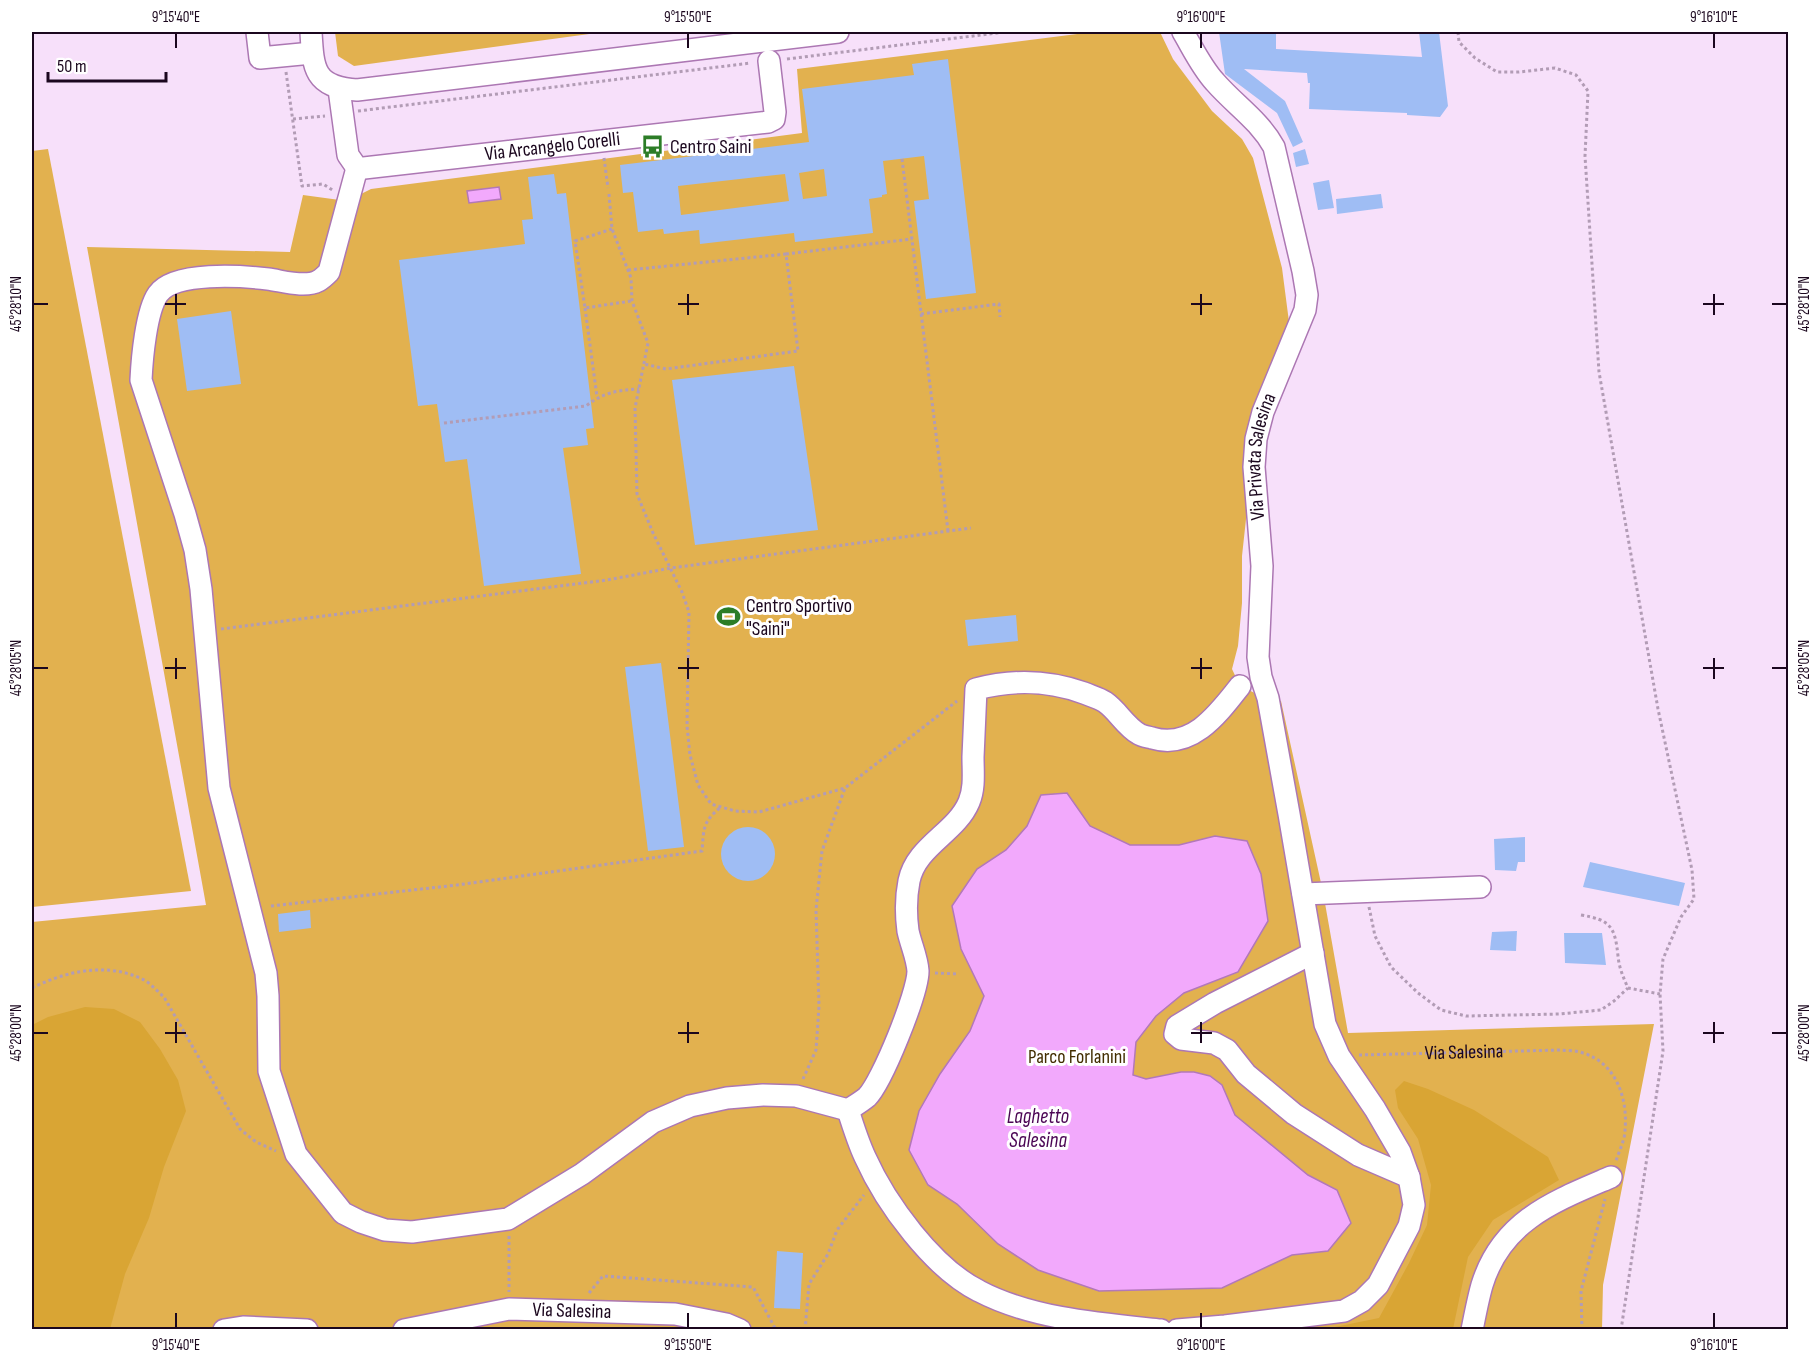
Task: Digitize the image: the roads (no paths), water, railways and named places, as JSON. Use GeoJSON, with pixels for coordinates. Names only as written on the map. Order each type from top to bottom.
{"type":"FeatureCollection","features":[{"type":"Feature","properties":{"kind":"street"},"geometry":{"type":"LineString","coordinates":[[257,32],[260,58],[312,53]]}},
{"type":"Feature","properties":{"kind":"street"},"geometry":{"type":"LineString","coordinates":[[311,32],[312,53],[319,74],[324,81],[339,89],[357,90],[838,32]]}},
{"type":"Feature","properties":{"kind":"street","name":"Via Privata Salesina"},"geometry":{"type":"LineString","coordinates":[[1183,32],[1207,72],[1266,132],[1274,147],[1307,295],[1301,323],[1263,412],[1256,439],[1254,467],[1262,566],[1258,657],[1250,681],[1268,698],[1313,953]]}},
{"type":"Feature","properties":{"kind":"street","name":"Via Arcangelo Corelli"},"geometry":{"type":"LineString","coordinates":[[357,168],[731,126],[747,117],[760,100],[769,61],[767,40]]}},
{"type":"Feature","properties":{"kind":"street"},"geometry":{"type":"LineString","coordinates":[[339,89],[348,155],[357,168],[329,272],[318,282],[305,284],[222,277],[189,279],[171,283],[158,293],[152,305],[142,359],[141,380],[195,550],[201,589],[219,788],[266,973],[269,1071],[296,1154],[343,1213],[385,1230],[412,1232],[508,1219],[582,1174],[653,1122],[690,1106],[727,1098],[763,1095],[796,1096],[848,1110]]}},
{"type":"Feature","properties":{"kind":"street"},"geometry":{"type":"LineString","coordinates":[[848,1110],[867,1096],[883,1073],[915,989],[918,973],[908,931],[909,881],[915,865],[928,848],[959,818],[969,802],[973,783],[976,688],[994,684],[1040,681],[1061,685],[1106,703],[1139,734],[1157,740],[1173,741],[1190,736],[1216,716],[1250,681]]}},
{"type":"Feature","properties":{"kind":"street"},"geometry":{"type":"LineString","coordinates":[[1303,894],[1480,887]]}},
{"type":"Feature","properties":{"kind":"street"},"geometry":{"type":"LineString","coordinates":[[1177,1329],[1225,1326],[1344,1311],[1362,1302],[1378,1285],[1409,1226],[1414,1205],[1409,1177],[1400,1152],[1339,1056],[1325,1024],[1313,953],[1215,1003],[1177,1026],[1175,1034],[1181,1039],[1214,1043],[1227,1050],[1246,1074],[1294,1114],[1358,1155],[1409,1177]]}},
{"type":"Feature","properties":{"kind":"street"},"geometry":{"type":"LineString","coordinates":[[848,1110],[864,1156],[883,1192],[928,1252],[950,1274],[980,1292],[1021,1308],[1089,1322],[1161,1329]]}},
{"type":"Feature","properties":{"kind":"street"},"geometry":{"type":"LineString","coordinates":[[1472,1329],[1483,1283],[1501,1244],[1522,1222],[1557,1200],[1611,1177]]}},
{"type":"Feature","properties":{"kind":"street","name":"Via Salesina"},"geometry":{"type":"LineString","coordinates":[[404,1329],[509,1309],[675,1314],[740,1329]]}},
{"type":"Feature","properties":{"kind":"street"},"geometry":{"type":"LineString","coordinates":[[224,1329],[243,1327],[308,1329]]}},
{"type":"Feature","properties":{"kind":"water"},"geometry":{"type":"Polygon","coordinates":[[[499,187],[501,199],[469,203],[467,191],[499,187]]]}},
{"type":"Feature","properties":{"kind":"water","name":"Laghetto Salesina"},"geometry":{"type":"Polygon","coordinates":[[[1067,793],[1090,826],[1130,845],[1179,845],[1215,836],[1247,841],[1261,874],[1268,921],[1238,972],[1184,993],[1156,1016],[1136,1042],[1133,1075],[1146,1079],[1181,1072],[1194,1072],[1210,1076],[1222,1085],[1235,1115],[1308,1175],[1337,1190],[1351,1223],[1328,1251],[1292,1255],[1222,1288],[1099,1291],[1038,1270],[998,1244],[957,1204],[928,1185],[909,1150],[919,1111],[940,1074],[970,1031],[984,996],[961,949],[952,906],[977,869],[1006,850],[1027,826],[1041,795],[1067,793]]]}},
{"type":"Feature","properties":{"kind":"place","name":"Centro Saini"},"geometry":{"type":"Point","coordinates":[652,147]}},
{"type":"Feature","properties":{"kind":"place","name":"Centro Sportivo \"Saini\""},"geometry":{"type":"Point","coordinates":[728,617]}},
{"type":"Feature","properties":{"kind":"park label","name":"Parco Forlanini"},"geometry":{"type":"Point","coordinates":[1077,1057]}}]}
